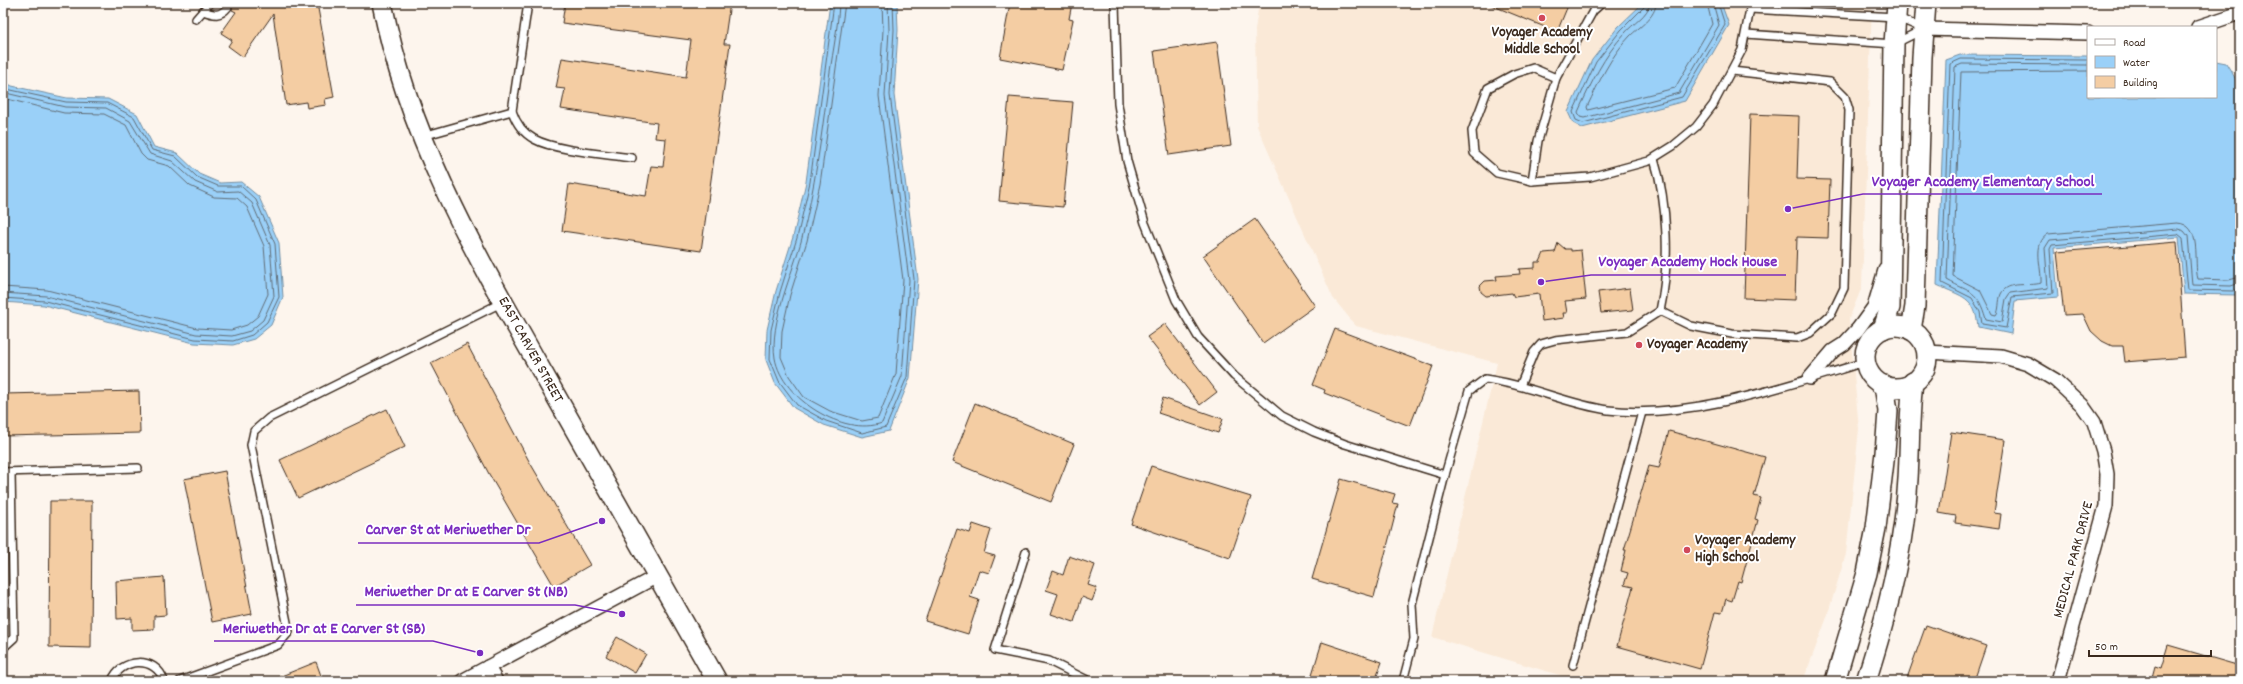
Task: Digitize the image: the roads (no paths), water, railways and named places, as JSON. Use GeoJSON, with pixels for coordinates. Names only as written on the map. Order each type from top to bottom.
{"type":"FeatureCollection","features":[{"type":"Feature","properties":{"kind":"street","name":"EAST CARVER STREET"},"geometry":{"type":"LineString","coordinates":[[382,3],[390,40],[421,137],[455,213],[503,302],[659,575],[717,681]]}},
{"type":"Feature","properties":{"kind":"street"},"geometry":{"type":"LineString","coordinates":[[1911,330],[1915,306],[1926,3]]}},
{"type":"Feature","properties":{"kind":"street"},"geometry":{"type":"LineString","coordinates":[[1883,329],[1890,307],[1894,44],[1896,10]]}},
{"type":"Feature","properties":{"kind":"street"},"geometry":{"type":"LineString","coordinates":[[2201,26],[2240,13]]}},
{"type":"Feature","properties":{"kind":"street"},"geometry":{"type":"LineString","coordinates":[[1924,29],[2087,33]]}},
{"type":"Feature","properties":{"kind":"street"},"geometry":{"type":"LineString","coordinates":[[1810,378],[1833,351],[1844,344],[1858,329],[1874,307],[1891,245]]}},
{"type":"Feature","properties":{"kind":"street"},"geometry":{"type":"LineString","coordinates":[[1897,326],[1911,330],[1918,336],[1926,352],[1924,369],[1913,382],[1899,387],[1884,385],[1875,380],[1868,371],[1865,362],[1865,352],[1869,342],[1875,334],[1883,329],[1897,326]]}},
{"type":"Feature","properties":{"kind":"street","name":"MEDICAL PARK DRIVE"},"geometry":{"type":"LineString","coordinates":[[1926,352],[2001,356],[2028,364],[2055,380],[2082,405],[2094,422],[2103,451],[2107,474],[2106,506],[2058,681]]}},
{"type":"Feature","properties":{"kind":"street"},"geometry":{"type":"LineString","coordinates":[[1866,681],[1895,580],[1908,480],[1909,412],[1913,382]]}},
{"type":"Feature","properties":{"kind":"street"},"geometry":{"type":"LineString","coordinates":[[1835,681],[1867,573],[1876,528],[1885,453],[1888,411],[1884,385]]}},
{"type":"Feature","properties":{"kind":"street"},"geometry":{"type":"LineString","coordinates":[[462,681],[659,575]]}},
{"type":"Feature","properties":{"kind":"street"},"geometry":{"type":"LineString","coordinates":[[488,667],[496,681]]}},
{"type":"Feature","properties":{"kind":"lane"},"geometry":{"type":"LineString","coordinates":[[196,19],[210,3]]}},
{"type":"Feature","properties":{"kind":"lane"},"geometry":{"type":"LineString","coordinates":[[528,3],[512,111],[515,121],[524,132],[535,140],[553,146],[632,158]]}},
{"type":"Feature","properties":{"kind":"lane"},"geometry":{"type":"LineString","coordinates":[[1116,3],[1118,104],[1127,161],[1145,223],[1173,294],[1198,337],[1234,376],[1282,416],[1314,432],[1345,444],[1445,475]]}},
{"type":"Feature","properties":{"kind":"lane"},"geometry":{"type":"LineString","coordinates":[[1532,181],[1538,141],[1556,78],[1593,11],[1602,3]]}},
{"type":"Feature","properties":{"kind":"lane"},"geometry":{"type":"LineString","coordinates":[[1556,78],[1533,68],[1514,74],[1488,88],[1472,130],[1474,153],[1497,173],[1532,181],[1590,177],[1654,158],[1673,146],[1700,123],[1713,106],[1742,50],[1750,6],[1896,10],[1924,29],[1894,44],[1746,34]]}},
{"type":"Feature","properties":{"kind":"lane"},"geometry":{"type":"LineString","coordinates":[[203,11],[215,15],[223,13],[228,7]]}},
{"type":"Feature","properties":{"kind":"lane"},"geometry":{"type":"LineString","coordinates":[[1660,311],[1691,326],[1732,334],[1797,338],[1810,333],[1832,313],[1844,288],[1849,110],[1845,97],[1830,82],[1732,71]]}},
{"type":"Feature","properties":{"kind":"lane"},"geometry":{"type":"LineString","coordinates":[[421,137],[512,111]]}},
{"type":"Feature","properties":{"kind":"lane"},"geometry":{"type":"LineString","coordinates":[[1520,386],[1534,352],[1541,344],[1555,340],[1627,332],[1660,311],[1666,286],[1664,211],[1662,183],[1654,158]]}},
{"type":"Feature","properties":{"kind":"lane"},"geometry":{"type":"LineString","coordinates":[[180,681],[278,645],[289,632],[251,445],[254,431],[269,418],[503,302]]}},
{"type":"Feature","properties":{"kind":"lane"},"geometry":{"type":"LineString","coordinates":[[1403,681],[1414,639],[1412,604],[1445,475],[1469,391],[1485,379],[1507,382],[1571,402],[1608,410],[1642,412],[1691,407],[1750,395],[1865,362]]}},
{"type":"Feature","properties":{"kind":"lane"},"geometry":{"type":"LineString","coordinates":[[1573,665],[1642,412]]}},
{"type":"Feature","properties":{"kind":"lane"},"geometry":{"type":"LineString","coordinates":[[3,648],[14,638],[7,472],[138,468]]}},
{"type":"Feature","properties":{"kind":"lane"},"geometry":{"type":"LineString","coordinates":[[1026,552],[995,650],[1049,661],[1089,681]]}},
{"type":"Feature","properties":{"kind":"lane"},"geometry":{"type":"LineString","coordinates":[[112,681],[117,671],[124,666],[142,662],[158,670],[164,681]]}},
{"type":"Feature","properties":{"kind":"water"},"geometry":{"type":"Polygon","coordinates":[[[830,3],[897,3],[898,30],[894,95],[918,279],[910,378],[889,431],[862,437],[824,425],[794,408],[775,383],[766,360],[767,330],[776,291],[793,237],[806,182],[830,3]]]}},
{"type":"Feature","properties":{"kind":"water"},"geometry":{"type":"Polygon","coordinates":[[[1643,3],[1721,3],[1729,25],[1685,101],[1582,128],[1573,123],[1568,112],[1592,60],[1618,27],[1643,3]]]}},
{"type":"Feature","properties":{"kind":"water"},"geometry":{"type":"Polygon","coordinates":[[[1960,55],[2087,56],[2087,98],[2217,98],[2217,61],[2226,63],[2240,86],[2240,290],[2236,295],[2184,294],[2179,237],[2054,248],[2058,297],[2015,301],[2011,334],[1978,327],[1974,309],[1970,303],[1960,295],[1937,285],[1946,60],[1960,55]]]}},
{"type":"Feature","properties":{"kind":"water"},"geometry":{"type":"Polygon","coordinates":[[[3,81],[12,86],[67,98],[108,99],[137,114],[154,147],[177,153],[199,174],[220,183],[241,182],[259,197],[279,243],[283,297],[271,325],[254,339],[233,345],[194,343],[44,305],[3,302],[3,81]]]}},
{"type":"Feature","properties":{"kind":"place","name":"Voyager Academy Middle School"},"geometry":{"type":"Point","coordinates":[1542,18]}},
{"type":"Feature","properties":{"kind":"place","name":"Voyager Academy Elementary School"},"geometry":{"type":"Point","coordinates":[1788,209]}},
{"type":"Feature","properties":{"kind":"place","name":"Voyager Academy Hock House"},"geometry":{"type":"Point","coordinates":[1541,282]}},
{"type":"Feature","properties":{"kind":"place","name":"Voyager Academy"},"geometry":{"type":"Point","coordinates":[1639,345]}},
{"type":"Feature","properties":{"kind":"place","name":"Carver St at Meriwether Dr"},"geometry":{"type":"Point","coordinates":[602,521]}},
{"type":"Feature","properties":{"kind":"place","name":"Voyager Academy High School"},"geometry":{"type":"Point","coordinates":[1687,550]}},
{"type":"Feature","properties":{"kind":"place","name":"Meriwether Dr at E Carver St (NB)"},"geometry":{"type":"Point","coordinates":[622,614]}},
{"type":"Feature","properties":{"kind":"place","name":"Meriwether Dr at E Carver St (SB)"},"geometry":{"type":"Point","coordinates":[480,653]}}]}
